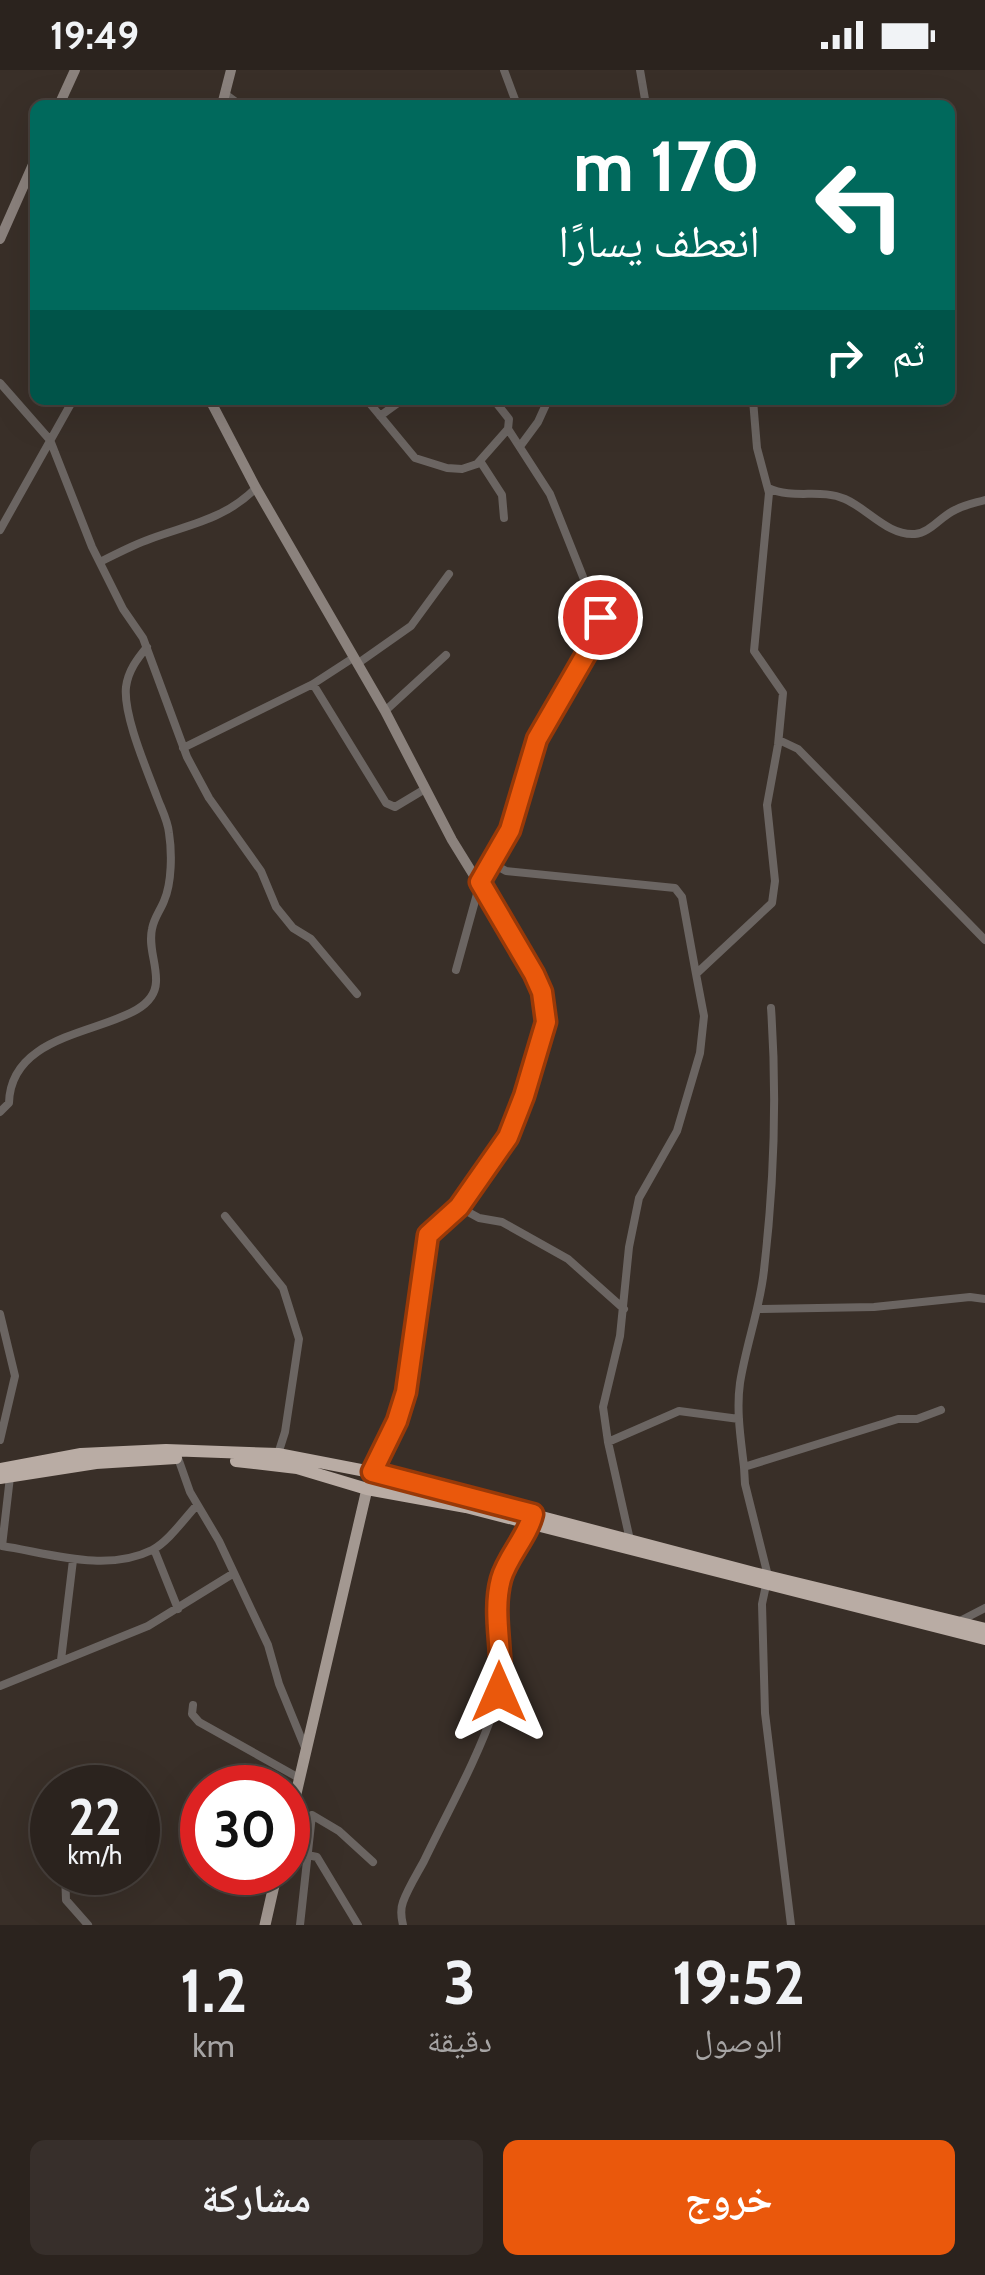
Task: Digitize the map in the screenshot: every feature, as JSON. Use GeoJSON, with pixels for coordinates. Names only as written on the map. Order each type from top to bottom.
{"type":"FeatureCollection","features":[{"type":"Feature","properties":{"kind":"highway"},"geometry":{"type":"LineString","coordinates":[[5,1472],[81,1454],[278,1454],[367,1489],[392,1486],[467,1502],[956,1627],[985,1639]]}},
{"type":"Feature","properties":{"kind":"highway"},"geometry":{"type":"LineString","coordinates":[[5,1472],[178,1458],[353,1469],[372,1472],[392,1486]]}},
{"type":"Feature","properties":{"kind":"highway"},"geometry":{"type":"LineString","coordinates":[[350,1484],[353,1469]]}},
{"type":"Feature","properties":{"kind":"highway"},"geometry":{"type":"LineString","coordinates":[[532,1519],[630,1540],[767,1581]]}},
{"type":"Feature","properties":{"kind":"highway"},"geometry":{"type":"LineString","coordinates":[[956,1627],[985,1629]]}},
{"type":"Feature","properties":{"kind":"main road"},"geometry":{"type":"LineString","coordinates":[[302,1765],[367,1489]]}},
{"type":"Feature","properties":{"kind":"main road"},"geometry":{"type":"LineString","coordinates":[[265,1925],[272,1895]]}},
{"type":"Feature","properties":{"kind":"street"},"geometry":{"type":"LineString","coordinates":[[61,100],[75,70]]}},
{"type":"Feature","properties":{"kind":"street"},"geometry":{"type":"LineString","coordinates":[[224,99],[231,70]]}},
{"type":"Feature","properties":{"kind":"street"},"geometry":{"type":"LineString","coordinates":[[504,70],[515,100]]}},
{"type":"Feature","properties":{"kind":"street"},"geometry":{"type":"LineString","coordinates":[[640,70],[645,100]]}},
{"type":"Feature","properties":{"kind":"street"},"geometry":{"type":"LineString","coordinates":[[0,238],[30,171]]}},
{"type":"Feature","properties":{"kind":"street"},"geometry":{"type":"LineString","coordinates":[[0,383],[50,440],[100,562],[147,647],[183,748],[218,814],[262,870],[276,908],[293,928],[311,939],[357,994]]}},
{"type":"Feature","properties":{"kind":"street"},"geometry":{"type":"LineString","coordinates":[[0,530],[70,405]]}},
{"type":"Feature","properties":{"kind":"street"},"geometry":{"type":"LineString","coordinates":[[213,405],[385,712],[452,840],[542,992],[546,1022],[508,1137],[459,1207],[428,1235],[406,1392],[397,1421],[372,1472]]}},
{"type":"Feature","properties":{"kind":"street"},"geometry":{"type":"LineString","coordinates":[[371,405],[419,462],[455,470],[480,462],[508,429],[509,419],[498,405]]}},
{"type":"Feature","properties":{"kind":"street"},"geometry":{"type":"LineString","coordinates":[[380,416],[395,405]]}},
{"type":"Feature","properties":{"kind":"street"},"geometry":{"type":"LineString","coordinates":[[521,445],[546,405]]}},
{"type":"Feature","properties":{"kind":"street"},"geometry":{"type":"LineString","coordinates":[[696,974],[772,903],[775,882],[767,804],[783,690],[758,661],[754,646],[768,517],[768,488],[757,448],[754,405]]}},
{"type":"Feature","properties":{"kind":"street"},"geometry":{"type":"LineString","coordinates":[[456,970],[480,882],[510,830],[537,739],[601,622],[550,494],[508,429]]}},
{"type":"Feature","properties":{"kind":"street"},"geometry":{"type":"LineString","coordinates":[[480,462],[502,495],[504,518]]}},
{"type":"Feature","properties":{"kind":"street"},"geometry":{"type":"LineString","coordinates":[[100,562],[146,540],[220,515],[238,506],[256,488]]}},
{"type":"Feature","properties":{"kind":"street"},"geometry":{"type":"LineString","coordinates":[[768,488],[790,496],[840,497],[860,506],[888,528],[910,534],[926,532],[951,512],[985,500]]}},
{"type":"Feature","properties":{"kind":"street"},"geometry":{"type":"LineString","coordinates":[[183,748],[313,684],[410,626],[449,574]]}},
{"type":"Feature","properties":{"kind":"street"},"geometry":{"type":"LineString","coordinates":[[0,1112],[9,1103],[10,1086],[38,1053],[63,1036],[120,1020],[143,1007],[154,992],[152,930],[168,888],[169,830],[130,714],[126,690],[133,665],[147,647]]}},
{"type":"Feature","properties":{"kind":"street"},"geometry":{"type":"LineString","coordinates":[[385,712],[446,655]]}},
{"type":"Feature","properties":{"kind":"street"},"geometry":{"type":"LineString","coordinates":[[313,684],[386,803],[395,807],[425,788]]}},
{"type":"Feature","properties":{"kind":"street"},"geometry":{"type":"LineString","coordinates":[[779,740],[798,749],[985,940]]}},
{"type":"Feature","properties":{"kind":"street"},"geometry":{"type":"LineString","coordinates":[[490,862],[506,871],[675,888],[682,897],[704,1016],[700,1053],[676,1131],[639,1198],[629,1248],[624,1309],[603,1406],[630,1540]]}},
{"type":"Feature","properties":{"kind":"street"},"geometry":{"type":"LineString","coordinates":[[771,1008],[772,1144],[765,1263],[740,1387],[739,1419],[745,1484],[767,1581],[762,1630],[765,1713],[790,1925]]}},
{"type":"Feature","properties":{"kind":"street"},"geometry":{"type":"LineString","coordinates":[[459,1207],[479,1218],[502,1222],[568,1260],[624,1309]]}},
{"type":"Feature","properties":{"kind":"street"},"geometry":{"type":"LineString","coordinates":[[224,1216],[282,1288],[299,1339],[278,1454]]}},
{"type":"Feature","properties":{"kind":"street"},"geometry":{"type":"LineString","coordinates":[[758,1309],[985,1300]]}},
{"type":"Feature","properties":{"kind":"street"},"geometry":{"type":"LineString","coordinates":[[0,1314],[15,1376],[0,1440]]}},
{"type":"Feature","properties":{"kind":"street"},"geometry":{"type":"LineString","coordinates":[[744,1468],[941,1410]]}},
{"type":"Feature","properties":{"kind":"street"},"geometry":{"type":"LineString","coordinates":[[608,1442],[679,1411],[739,1419]]}},
{"type":"Feature","properties":{"kind":"street"},"geometry":{"type":"LineString","coordinates":[[178,1458],[197,1505],[268,1645],[306,1750]]}},
{"type":"Feature","properties":{"kind":"street"},"geometry":{"type":"LineString","coordinates":[[5,1472],[1,1550],[73,1560],[115,1558],[154,1549],[197,1505]]}},
{"type":"Feature","properties":{"kind":"street"},"geometry":{"type":"LineString","coordinates":[[403,1925],[400,1914],[404,1899],[454,1800],[494,1708],[502,1674],[498,1623],[501,1579],[532,1519]]}},
{"type":"Feature","properties":{"kind":"street"},"geometry":{"type":"LineString","coordinates":[[154,1549],[178,1609]]}},
{"type":"Feature","properties":{"kind":"street"},"geometry":{"type":"LineString","coordinates":[[62,1660],[73,1560]]}},
{"type":"Feature","properties":{"kind":"street"},"geometry":{"type":"LineString","coordinates":[[0,1686],[114,1642],[178,1609],[234,1573]]}},
{"type":"Feature","properties":{"kind":"street"},"geometry":{"type":"LineString","coordinates":[[956,1627],[985,1608]]}},
{"type":"Feature","properties":{"kind":"street"},"geometry":{"type":"LineString","coordinates":[[193,1705],[192,1715],[199,1722],[276,1765]]}},
{"type":"Feature","properties":{"kind":"street"},"geometry":{"type":"LineString","coordinates":[[310,1827],[312,1814],[340,1831],[373,1862]]}},
{"type":"Feature","properties":{"kind":"street"},"geometry":{"type":"LineString","coordinates":[[310,1855],[319,1859],[358,1925]]}},
{"type":"Feature","properties":{"kind":"street"},"geometry":{"type":"LineString","coordinates":[[66,1895],[88,1925]]}},
{"type":"Feature","properties":{"kind":"street"},"geometry":{"type":"LineString","coordinates":[[300,1925],[302,1895]]}},
{"type":"Feature","properties":{"kind":"route"},"geometry":{"type":"LineString","coordinates":[[499,1692],[501,1579],[533,1514],[372,1472],[397,1421],[406,1392],[428,1235],[459,1207],[508,1137],[546,1022],[542,992],[534,974],[480,882],[510,830],[537,739],[596,637],[600,617]]}}]}
